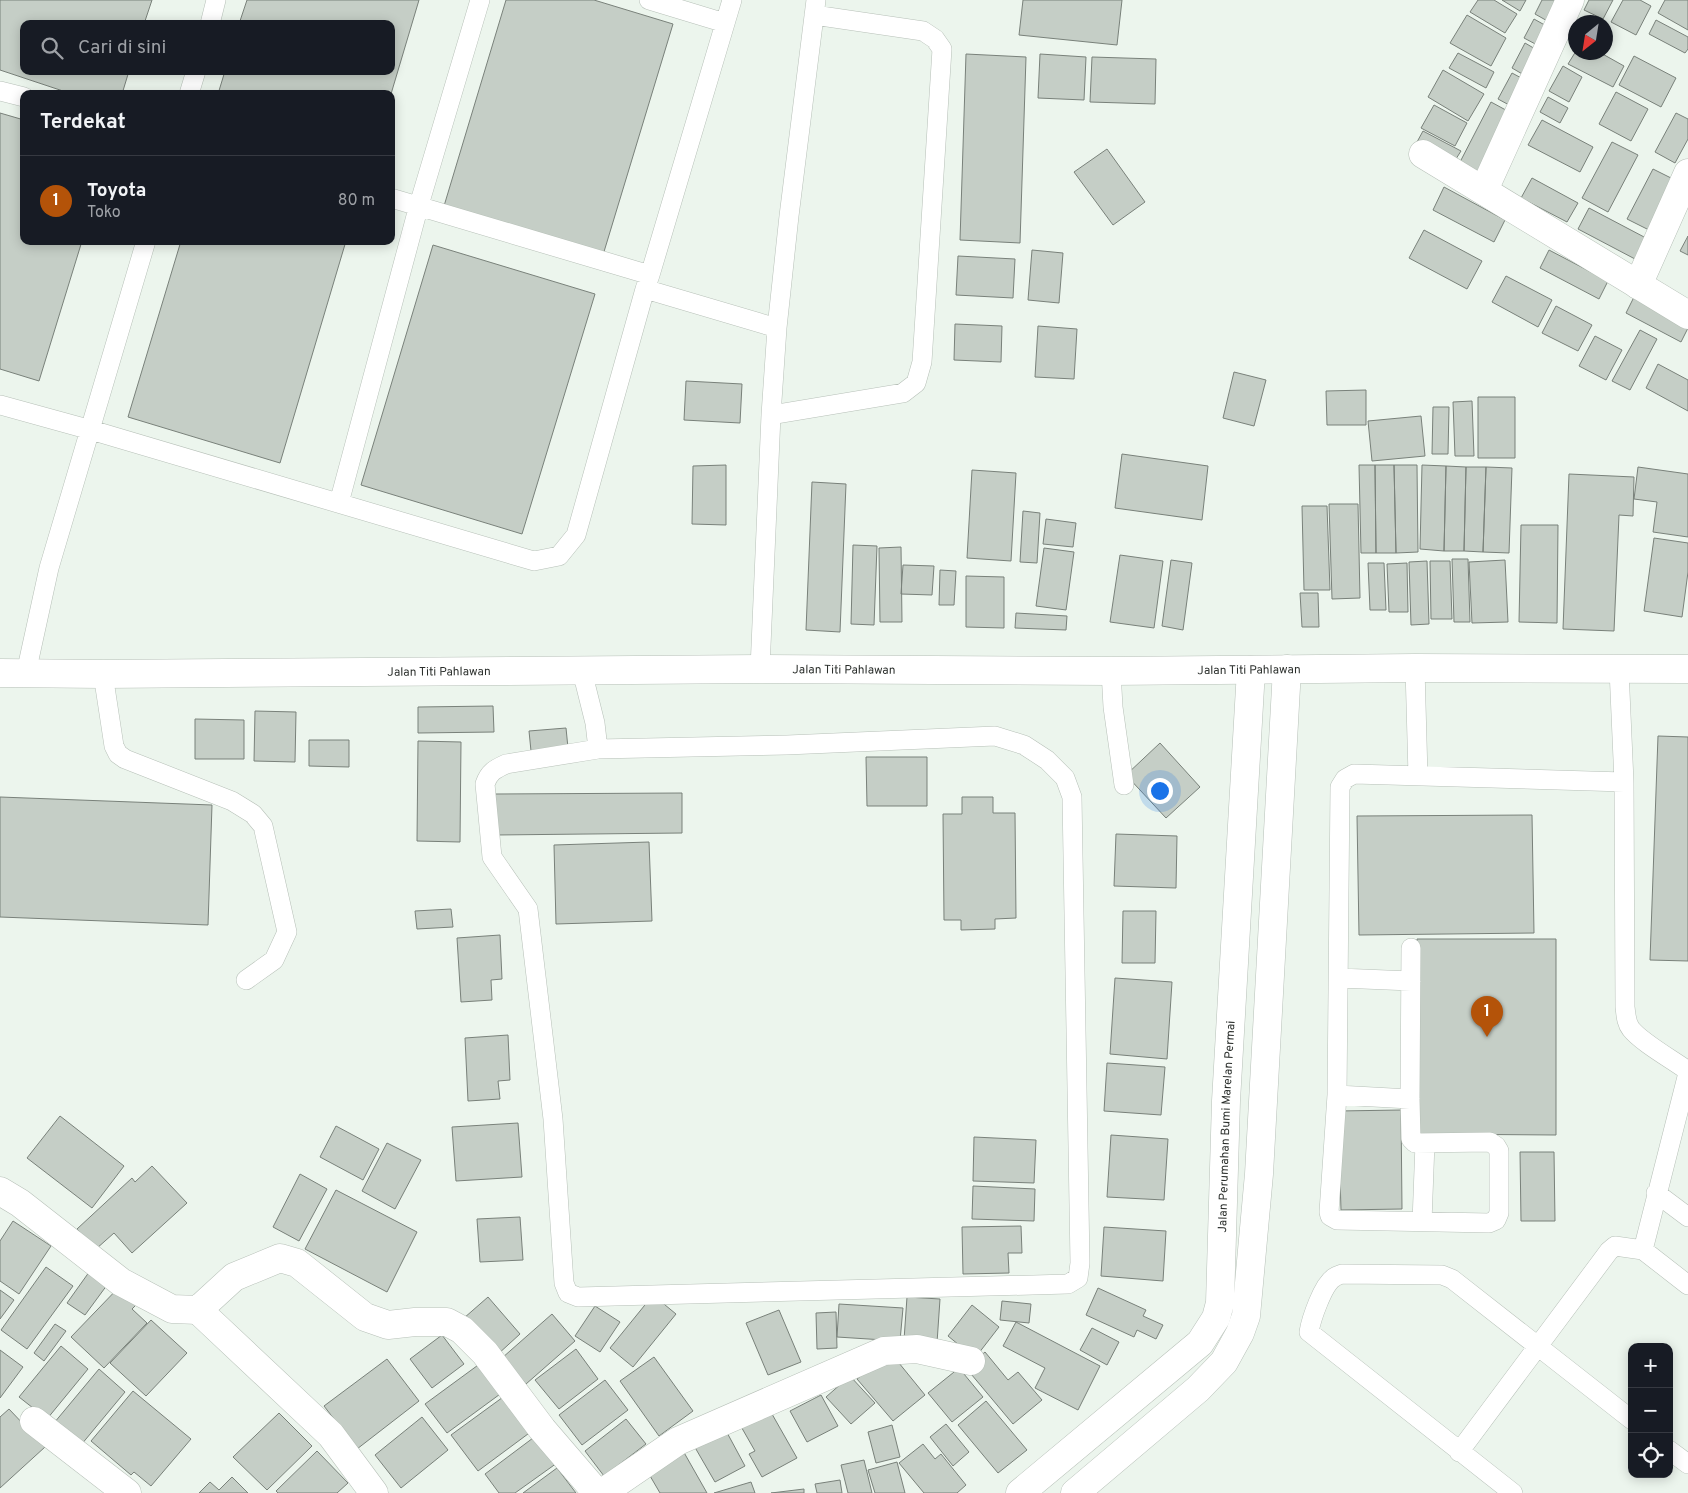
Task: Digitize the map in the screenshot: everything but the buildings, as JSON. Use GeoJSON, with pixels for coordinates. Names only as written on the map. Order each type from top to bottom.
{"type":"FeatureCollection","features":[{"type":"Feature","properties":{"kind":"street"},"geometry":{"type":"LineString","coordinates":[[1484,190],[1570,0]]}},
{"type":"Feature","properties":{"kind":"street"},"geometry":{"type":"LineString","coordinates":[[1423,154],[1688,315]]}},
{"type":"Feature","properties":{"kind":"street"},"geometry":{"type":"LineString","coordinates":[[1638,285],[1688,173]]}},
{"type":"Feature","properties":{"kind":"street","name":"Jalan Titi Pahlawan"},"geometry":{"type":"LineString","coordinates":[[13,673],[582,671],[760,668],[1111,671],[1414,668],[1688,669]]}},
{"type":"Feature","properties":{"kind":"street"},"geometry":{"type":"LineString","coordinates":[[1075,1493],[1198,1389],[1224,1362],[1240,1333],[1246,1316],[1259,1174],[1287,669]]}},
{"type":"Feature","properties":{"kind":"street","name":"Jalan Perumahan Bumi Marelan Permai"},"geometry":{"type":"LineString","coordinates":[[1020,1493],[1200,1343],[1216,1318],[1220,1303],[1226,1101],[1252,670]]}},
{"type":"Feature","properties":{"kind":"street"},"geometry":{"type":"LineString","coordinates":[[0,1191],[20,1203],[121,1282],[172,1309],[198,1310],[331,1435],[374,1493]]}},
{"type":"Feature","properties":{"kind":"street"},"geometry":{"type":"LineString","coordinates":[[198,1310],[234,1277],[280,1258],[297,1263],[365,1318],[388,1325],[415,1322],[447,1322],[462,1330],[485,1353],[542,1429],[597,1493]]}},
{"type":"Feature","properties":{"kind":"street"},"geometry":{"type":"LineString","coordinates":[[1216,1318],[1240,1333]]}},
{"type":"Feature","properties":{"kind":"street"},"geometry":{"type":"LineString","coordinates":[[602,1493],[678,1441],[884,1351],[917,1349],[971,1361]]}},
{"type":"Feature","properties":{"kind":"street"},"geometry":{"type":"LineString","coordinates":[[34,1421],[127,1493]]}},
{"type":"Feature","properties":{"kind":"lane"},"geometry":{"type":"LineString","coordinates":[[211,20],[216,0]]}},
{"type":"Feature","properties":{"kind":"lane"},"geometry":{"type":"LineString","coordinates":[[339,503],[418,205],[480,0]]}},
{"type":"Feature","properties":{"kind":"lane"},"geometry":{"type":"LineString","coordinates":[[649,0],[725,22]]}},
{"type":"Feature","properties":{"kind":"lane"},"geometry":{"type":"LineString","coordinates":[[0,404],[534,561],[559,556],[576,535],[647,282],[732,0]]}},
{"type":"Feature","properties":{"kind":"lane"},"geometry":{"type":"LineString","coordinates":[[760,668],[770,415],[777,328],[788,216],[815,8],[923,31],[935,39],[942,49],[922,362],[916,383],[903,393],[770,415]]}},
{"type":"Feature","properties":{"kind":"lane"},"geometry":{"type":"LineString","coordinates":[[190,90],[195,75]]}},
{"type":"Feature","properties":{"kind":"lane"},"geometry":{"type":"LineString","coordinates":[[0,91],[20,96]]}},
{"type":"Feature","properties":{"kind":"lane"},"geometry":{"type":"LineString","coordinates":[[395,199],[418,205],[647,282],[777,328]]}},
{"type":"Feature","properties":{"kind":"lane"},"geometry":{"type":"LineString","coordinates":[[13,673],[49,568],[145,245]]}},
{"type":"Feature","properties":{"kind":"lane"},"geometry":{"type":"LineString","coordinates":[[1414,668],[1418,776]]}},
{"type":"Feature","properties":{"kind":"lane"},"geometry":{"type":"LineString","coordinates":[[1619,669],[1624,782],[1625,1007],[1627,1020],[1630,1028],[1638,1036],[1688,1072],[1643,1250]]}},
{"type":"Feature","properties":{"kind":"lane"},"geometry":{"type":"LineString","coordinates":[[582,671],[595,723],[598,749]]}},
{"type":"Feature","properties":{"kind":"lane"},"geometry":{"type":"LineString","coordinates":[[1111,671],[1113,707],[1124,785]]}},
{"type":"Feature","properties":{"kind":"lane"},"geometry":{"type":"LineString","coordinates":[[103,674],[114,746],[118,754],[125,759],[232,801],[253,814],[263,826],[287,932],[274,960],[246,980]]}},
{"type":"Feature","properties":{"kind":"lane"},"geometry":{"type":"LineString","coordinates":[[994,736],[1024,745],[1047,760],[1065,778],[1072,797],[1079,1234],[1078,1278],[1068,1284],[578,1297],[568,1293],[564,1283],[553,1119],[528,909],[492,857],[485,784],[488,776],[494,769],[506,764],[598,749],[787,745],[994,736]]}},
{"type":"Feature","properties":{"kind":"lane"},"geometry":{"type":"LineString","coordinates":[[1411,948],[1411,1139],[1415,1143],[1490,1142],[1496,1146],[1499,1151],[1499,1213],[1496,1220],[1490,1222],[1337,1220],[1330,1216],[1337,1095],[1340,787],[1346,779],[1354,774],[1624,782]]}},
{"type":"Feature","properties":{"kind":"lane"},"geometry":{"type":"LineString","coordinates":[[1338,978],[1411,981]]}},
{"type":"Feature","properties":{"kind":"lane"},"geometry":{"type":"LineString","coordinates":[[1337,1095],[1410,1099]]}},
{"type":"Feature","properties":{"kind":"lane"},"geometry":{"type":"LineString","coordinates":[[1422,1222],[1425,1143]]}},
{"type":"Feature","properties":{"kind":"lane"},"geometry":{"type":"LineString","coordinates":[[1656,1193],[1688,1217]]}},
{"type":"Feature","properties":{"kind":"lane"},"geometry":{"type":"LineString","coordinates":[[1459,1452],[1609,1251],[1615,1246],[1643,1250],[1688,1285]]}},
{"type":"Feature","properties":{"kind":"lane"},"geometry":{"type":"LineString","coordinates":[[1513,1493],[1309,1332],[1311,1322],[1333,1277],[1342,1274],[1442,1276],[1452,1280],[1628,1417]]}},
{"type":"Feature","properties":{"kind":"lane"},"geometry":{"type":"LineString","coordinates":[[1673,1453],[1688,1464]]}},
{"type":"Feature","properties":{"kind":"place","name":"Toyota"},"geometry":{"type":"Point","coordinates":[1487,1037]}}]}
